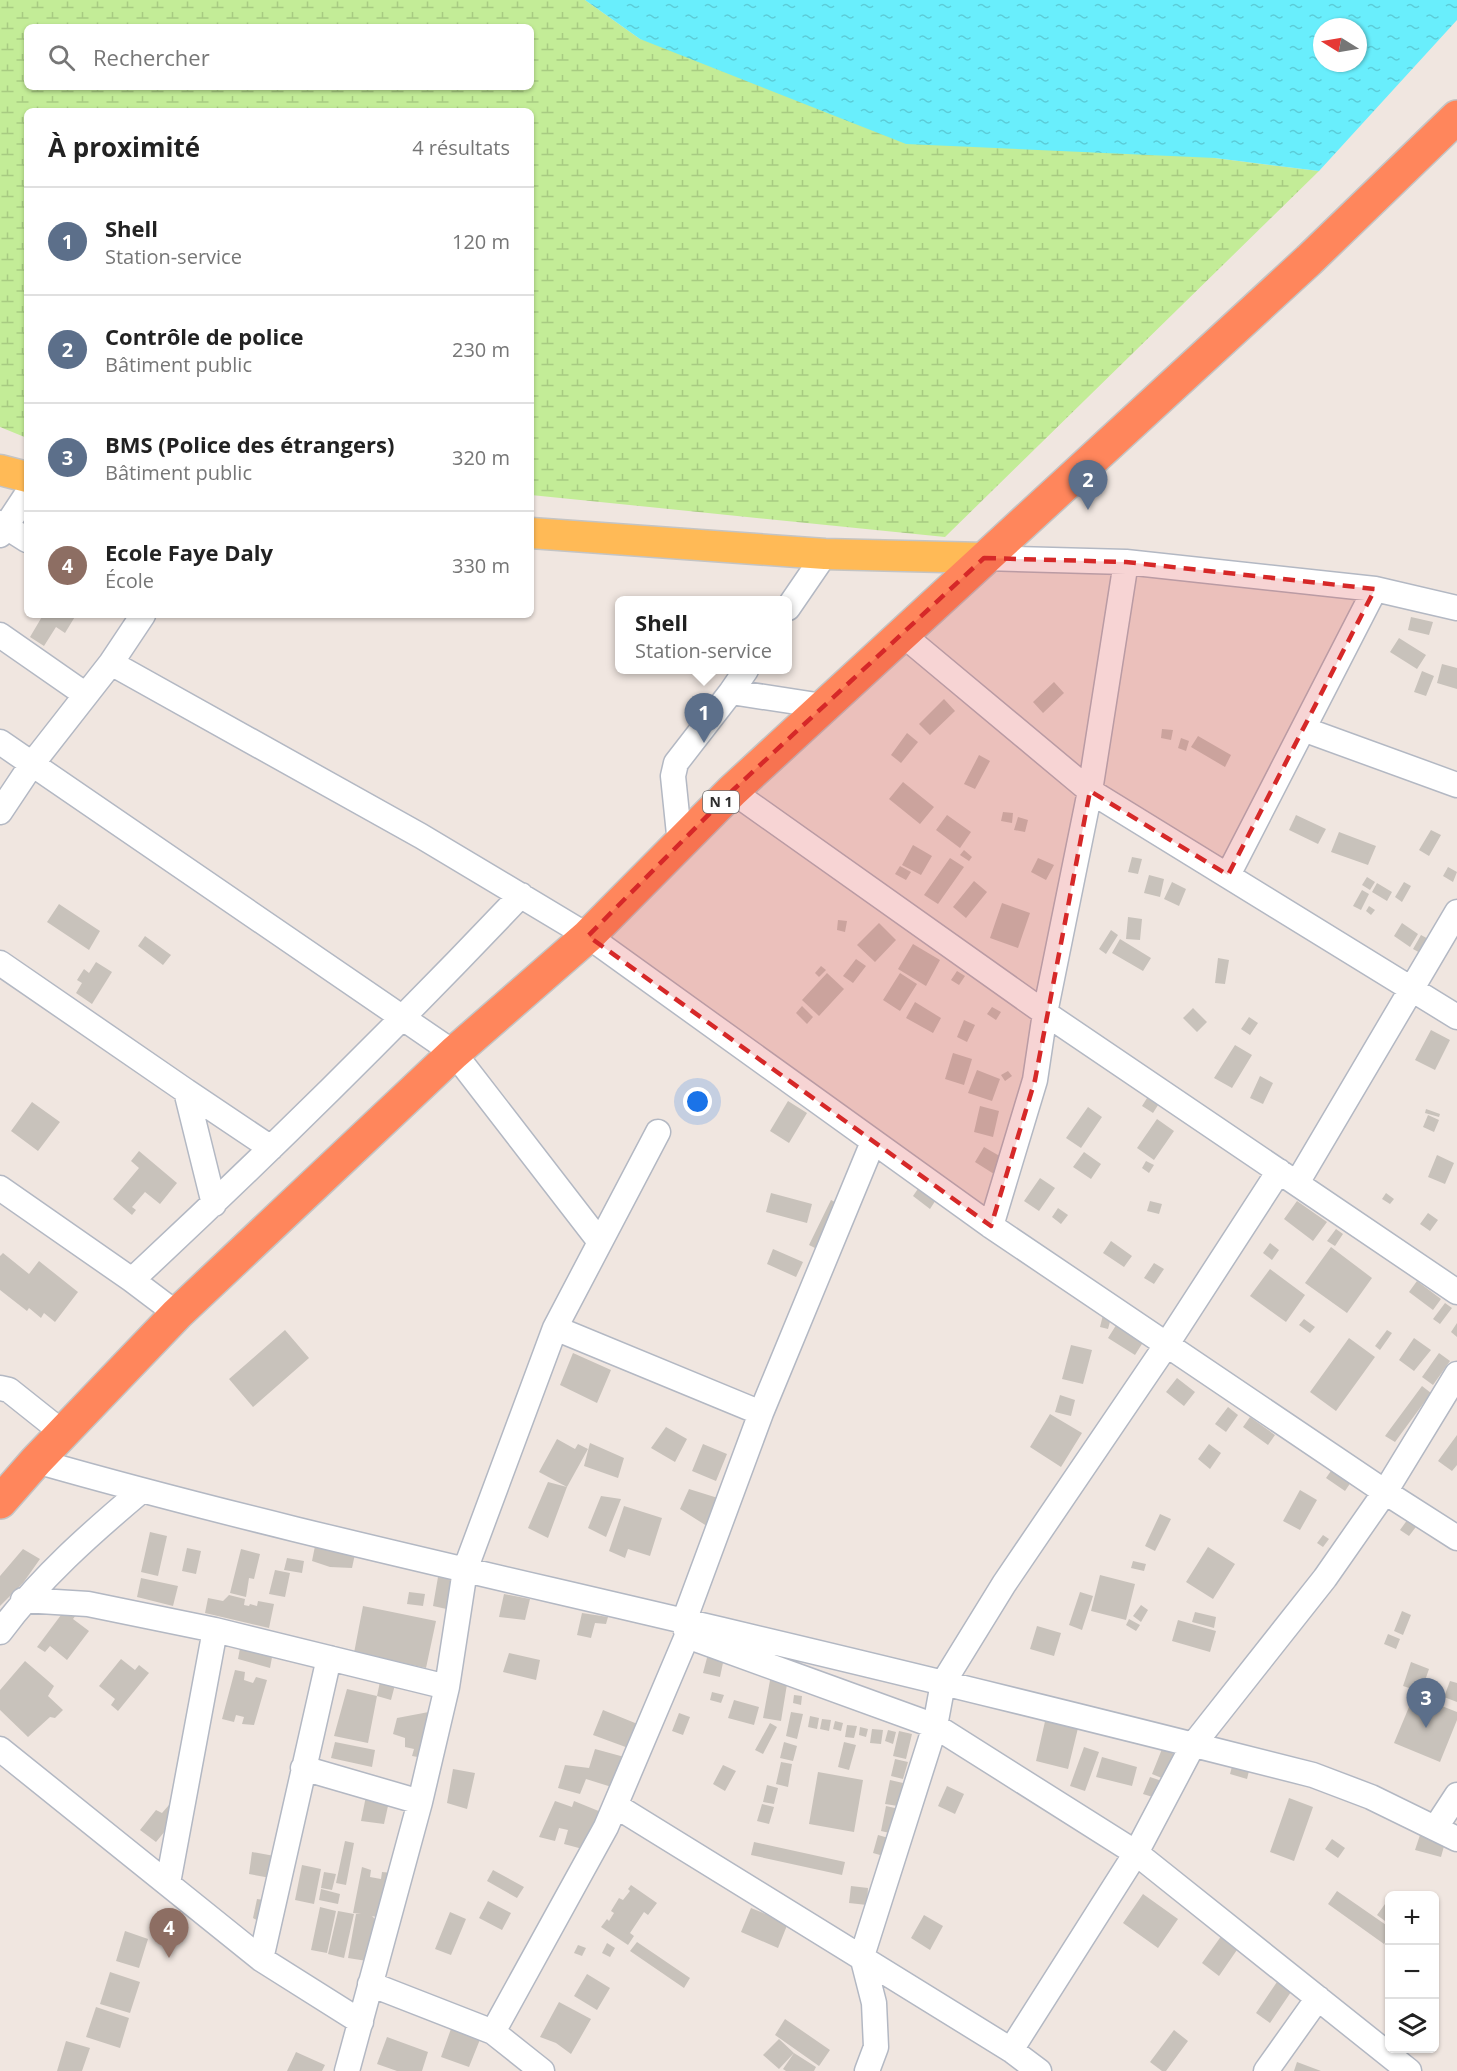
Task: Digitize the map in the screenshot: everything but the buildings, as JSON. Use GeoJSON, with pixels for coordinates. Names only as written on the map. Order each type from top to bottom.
{"type":"FeatureCollection","features":[{"type":"Feature","properties":{"kind":"highway","name":"N 1"},"geometry":{"type":"LineString","coordinates":[[0,1502],[63,1432],[177,1314],[454,1053],[588,936],[732,791],[1309,260],[1457,117]]}},
{"type":"Feature","properties":{"kind":"main road"},"geometry":{"type":"LineString","coordinates":[[0,470],[24,476]]}},
{"type":"Feature","properties":{"kind":"main road"},"geometry":{"type":"LineString","coordinates":[[534,533],[825,554],[984,558]]}},
{"type":"Feature","properties":{"kind":"street"},"geometry":{"type":"LineString","coordinates":[[24,498],[2,528],[24,539]]}},
{"type":"Feature","properties":{"kind":"street"},"geometry":{"type":"LineString","coordinates":[[792,602],[825,554]]}},
{"type":"Feature","properties":{"kind":"street"},"geometry":{"type":"LineString","coordinates":[[984,558],[1126,562],[1375,589],[1457,608]]}},
{"type":"Feature","properties":{"kind":"street"},"geometry":{"type":"LineString","coordinates":[[991,1226],[1035,1080],[1045,1013],[1090,792],[1126,562]]}},
{"type":"Feature","properties":{"kind":"street"},"geometry":{"type":"LineString","coordinates":[[1228,876],[1375,589]]}},
{"type":"Feature","properties":{"kind":"street"},"geometry":{"type":"LineString","coordinates":[[0,812],[32,764],[111,663],[136,618]]}},
{"type":"Feature","properties":{"kind":"street"},"geometry":{"type":"LineString","coordinates":[[902,634],[1090,792],[1457,1017]]}},
{"type":"Feature","properties":{"kind":"street"},"geometry":{"type":"LineString","coordinates":[[0,635],[86,695]]}},
{"type":"Feature","properties":{"kind":"street"},"geometry":{"type":"LineString","coordinates":[[111,663],[421,836],[588,936],[991,1226],[1385,1492],[1457,1538]]}},
{"type":"Feature","properties":{"kind":"street"},"geometry":{"type":"LineString","coordinates":[[680,844],[673,776],[676,763],[743,674]]}},
{"type":"Feature","properties":{"kind":"street"},"geometry":{"type":"LineString","coordinates":[[731,692],[823,706]]}},
{"type":"Feature","properties":{"kind":"street"},"geometry":{"type":"LineString","coordinates":[[1303,729],[1457,785]]}},
{"type":"Feature","properties":{"kind":"street"},"geometry":{"type":"LineString","coordinates":[[0,742],[454,1053],[600,1242]]}},
{"type":"Feature","properties":{"kind":"street"},"geometry":{"type":"LineString","coordinates":[[732,791],[1045,1013],[1457,1292]]}},
{"type":"Feature","properties":{"kind":"street"},"geometry":{"type":"LineString","coordinates":[[132,1280],[271,1148],[521,895]]}},
{"type":"Feature","properties":{"kind":"street"},"geometry":{"type":"LineString","coordinates":[[867,2071],[876,2047],[874,2003],[862,1956],[935,1726],[943,1683],[1004,1584],[1167,1344],[1288,1177],[1413,988],[1457,912]]}},
{"type":"Feature","properties":{"kind":"street"},"geometry":{"type":"LineString","coordinates":[[0,963],[271,1148]]}},
{"type":"Feature","properties":{"kind":"street"},"geometry":{"type":"LineString","coordinates":[[186,1091],[214,1204]]}},
{"type":"Feature","properties":{"kind":"street"},"geometry":{"type":"LineString","coordinates":[[346,2071],[420,1802],[447,1687],[465,1570],[555,1328],[658,1132]]}},
{"type":"Feature","properties":{"kind":"street"},"geometry":{"type":"LineString","coordinates":[[493,2032],[616,1806],[685,1629],[761,1413],[873,1142]]}},
{"type":"Feature","properties":{"kind":"street"},"geometry":{"type":"LineString","coordinates":[[0,1188],[177,1314]]}},
{"type":"Feature","properties":{"kind":"street"},"geometry":{"type":"LineString","coordinates":[[555,1328],[761,1413]]}},
{"type":"Feature","properties":{"kind":"street"},"geometry":{"type":"LineString","coordinates":[[1011,2050],[1136,1853],[1193,1745],[1324,1578],[1385,1492],[1457,1374]]}},
{"type":"Feature","properties":{"kind":"street"},"geometry":{"type":"LineString","coordinates":[[0,1388],[9,1390],[63,1432]]}},
{"type":"Feature","properties":{"kind":"street"},"geometry":{"type":"LineString","coordinates":[[36,1461],[141,1491],[465,1570],[685,1629],[943,1683],[1313,1775],[1371,1797],[1457,1839]]}},
{"type":"Feature","properties":{"kind":"street"},"geometry":{"type":"LineString","coordinates":[[0,1632],[23,1600],[60,1562],[141,1491]]}},
{"type":"Feature","properties":{"kind":"street"},"geometry":{"type":"LineString","coordinates":[[23,1600],[88,1604],[215,1630],[447,1687]]}},
{"type":"Feature","properties":{"kind":"street"},"geometry":{"type":"LineString","coordinates":[[685,1629],[935,1726],[1136,1853],[1409,2071]]}},
{"type":"Feature","properties":{"kind":"street"},"geometry":{"type":"LineString","coordinates":[[168,1883],[215,1630]]}},
{"type":"Feature","properties":{"kind":"street"},"geometry":{"type":"LineString","coordinates":[[261,1959],[329,1658]]}},
{"type":"Feature","properties":{"kind":"street"},"geometry":{"type":"LineString","coordinates":[[0,1749],[261,1959],[361,2022]]}},
{"type":"Feature","properties":{"kind":"street"},"geometry":{"type":"LineString","coordinates":[[303,1768],[420,1802]]}},
{"type":"Feature","properties":{"kind":"street"},"geometry":{"type":"LineString","coordinates":[[1436,1827],[1457,1795]]}},
{"type":"Feature","properties":{"kind":"street"},"geometry":{"type":"LineString","coordinates":[[616,1806],[862,1956],[1011,2050],[1039,2071]]}},
{"type":"Feature","properties":{"kind":"street"},"geometry":{"type":"LineString","coordinates":[[370,1984],[493,2032],[542,2071]]}},
{"type":"Feature","properties":{"kind":"street"},"geometry":{"type":"LineString","coordinates":[[1266,2071],[1317,1998]]}},
{"type":"Feature","properties":{"kind":"highlighted area"},"geometry":{"type":"Polygon","coordinates":[[[984,558],[1126,562],[1375,589],[1228,875],[1090,791],[1035,1080],[991,1226],[588,936],[732,791],[984,558]]]}},
{"type":"Feature","properties":{"kind":"green space"},"geometry":{"type":"Polygon","coordinates":[[[0,0],[585,0],[640,39],[1215,158],[1319,171],[945,537],[534,495],[534,108],[24,108],[24,437],[0,427],[0,0]]]}},
{"type":"Feature","properties":{"kind":"water"},"geometry":{"type":"Polygon","coordinates":[[[585,0],[1457,0],[1457,20],[1319,171],[1215,158],[906,144],[640,39],[585,0]]]}},
{"type":"Feature","properties":{"kind":"place","name":"Contrôle de police"},"geometry":{"type":"Point","coordinates":[1088,510]}},
{"type":"Feature","properties":{"kind":"place","name":"Shell"},"geometry":{"type":"Point","coordinates":[704,743]}},
{"type":"Feature","properties":{"kind":"place","name":"BMS (Police des étrangers)"},"geometry":{"type":"Point","coordinates":[1426,1728]}},
{"type":"Feature","properties":{"kind":"place","name":"Ecole Faye Daly"},"geometry":{"type":"Point","coordinates":[169,1958]}}]}
